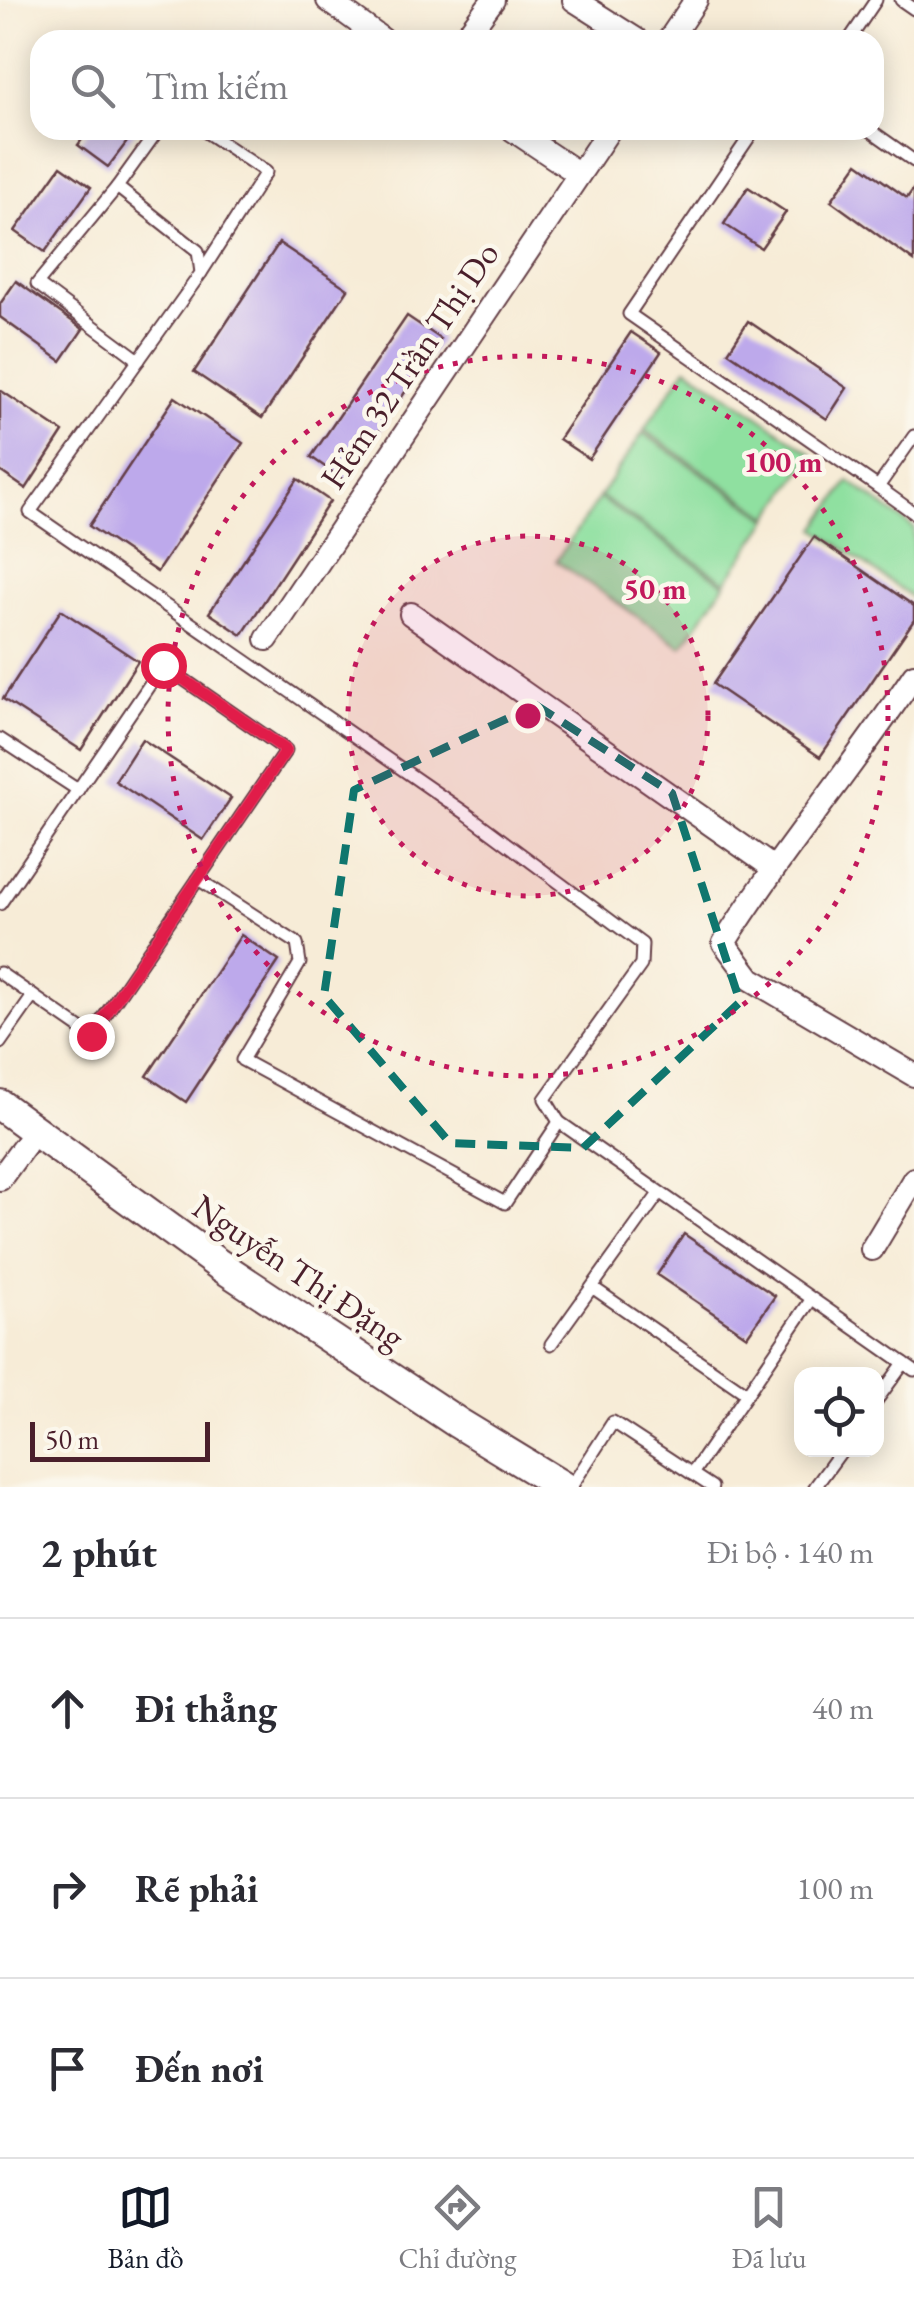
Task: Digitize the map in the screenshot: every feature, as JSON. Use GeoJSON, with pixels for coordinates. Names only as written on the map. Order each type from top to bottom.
{"type":"FeatureCollection","features":[{"type":"Feature","properties":{"kind":"street"},"geometry":{"type":"LineString","coordinates":[[328,0],[369,30]]}},
{"type":"Feature","properties":{"kind":"street"},"geometry":{"type":"LineString","coordinates":[[470,30],[493,0]]}},
{"type":"Feature","properties":{"kind":"street"},"geometry":{"type":"LineString","coordinates":[[574,0],[621,30]]}},
{"type":"Feature","properties":{"kind":"street"},"geometry":{"type":"LineString","coordinates":[[676,30],[696,0]]}},
{"type":"Feature","properties":{"kind":"street"},"geometry":{"type":"LineString","coordinates":[[528,140],[579,174]]}},
{"type":"Feature","properties":{"kind":"street","name":"Hẻm 32 Trần Thị Do"},"geometry":{"type":"LineString","coordinates":[[267,640],[601,140]]}},
{"type":"Feature","properties":{"kind":"street"},"geometry":{"type":"LineString","coordinates":[[411,614],[772,867]]}},
{"type":"Feature","properties":{"kind":"street"},"geometry":{"type":"LineString","coordinates":[[914,676],[836,789],[772,867],[724,942],[752,979],[914,1075]]}},
{"type":"Feature","properties":{"kind":"street","name":"Nguyễn Thị Đặng"},"geometry":{"type":"LineString","coordinates":[[0,1105],[218,1264],[458,1423],[563,1487]]}},
{"type":"Feature","properties":{"kind":"street"},"geometry":{"type":"LineString","coordinates":[[0,1179],[36,1130]]}},
{"type":"Feature","properties":{"kind":"street"},"geometry":{"type":"LineString","coordinates":[[872,1249],[914,1179]]}},
{"type":"Feature","properties":{"kind":"lane"},"geometry":{"type":"LineString","coordinates":[[856,30],[876,0]]}},
{"type":"Feature","properties":{"kind":"lane"},"geometry":{"type":"LineString","coordinates":[[901,0],[914,9]]}},
{"type":"Feature","properties":{"kind":"lane"},"geometry":{"type":"LineString","coordinates":[[138,360],[37,284],[151,140]]}},
{"type":"Feature","properties":{"kind":"lane"},"geometry":{"type":"LineString","coordinates":[[219,140],[266,172],[201,273],[30,512],[467,814],[642,944],[641,965],[544,1099],[559,1122],[658,1195],[909,1367],[884,1393]]}},
{"type":"Feature","properties":{"kind":"lane"},"geometry":{"type":"LineString","coordinates":[[747,140],[628,314],[914,513]]}},
{"type":"Feature","properties":{"kind":"lane"},"geometry":{"type":"LineString","coordinates":[[884,140],[914,161]]}},
{"type":"Feature","properties":{"kind":"lane"},"geometry":{"type":"LineString","coordinates":[[117,187],[198,251],[201,273]]}},
{"type":"Feature","properties":{"kind":"lane"},"geometry":{"type":"LineString","coordinates":[[878,488],[914,436]]}},
{"type":"Feature","properties":{"kind":"lane"},"geometry":{"type":"LineString","coordinates":[[0,904],[163,665],[286,750],[91,1036],[0,973]]}},
{"type":"Feature","properties":{"kind":"lane"},"geometry":{"type":"LineString","coordinates":[[0,738],[78,790]]}},
{"type":"Feature","properties":{"kind":"lane"},"geometry":{"type":"LineString","coordinates":[[198,879],[298,943],[300,963],[242,1060],[505,1203],[559,1122]]}},
{"type":"Feature","properties":{"kind":"lane"},"geometry":{"type":"LineString","coordinates":[[0,1043],[33,996]]}},
{"type":"Feature","properties":{"kind":"lane"},"geometry":{"type":"LineString","coordinates":[[552,1344],[658,1195]]}},
{"type":"Feature","properties":{"kind":"lane"},"geometry":{"type":"LineString","coordinates":[[592,1288],[747,1394]]}},
{"type":"Feature","properties":{"kind":"lane"},"geometry":{"type":"LineString","coordinates":[[692,1474],[811,1300]]}},
{"type":"Feature","properties":{"kind":"lane"},"geometry":{"type":"LineString","coordinates":[[571,1487],[613,1422],[712,1487]]}},
{"type":"Feature","properties":{"kind":"lane"},"geometry":{"type":"LineString","coordinates":[[814,1487],[837,1457]]}},
{"type":"Feature","properties":{"kind":"highlighted area"},"geometry":{"type":"Polygon","coordinates":[[[536,705],[672,793],[740,1002],[583,1148],[450,1143],[324,996],[354,790],[536,705]]]}},
{"type":"Feature","properties":{"kind":"green space"},"geometry":{"type":"Polygon","coordinates":[[[687,367],[813,454],[770,517],[644,430],[687,367]]]}},
{"type":"Feature","properties":{"kind":"green space"},"geometry":{"type":"Polygon","coordinates":[[[643,433],[769,519],[726,582],[600,496],[643,433]]]}},
{"type":"Feature","properties":{"kind":"green space"},"geometry":{"type":"Polygon","coordinates":[[[849,481],[914,528],[914,599],[816,529],[849,481]]]}},
{"type":"Feature","properties":{"kind":"green space"},"geometry":{"type":"Polygon","coordinates":[[[599,498],[725,584],[682,647],[556,561],[599,498]]]}},
{"type":"Feature","properties":{"kind":"building"},"geometry":{"type":"Polygon","coordinates":[[[82,140],[128,140],[108,167],[78,145],[82,140]]]}},
{"type":"Feature","properties":{"kind":"building"},"geometry":{"type":"Polygon","coordinates":[[[858,163],[907,198],[914,188],[914,261],[831,201],[858,163]]]}},
{"type":"Feature","properties":{"kind":"building"},"geometry":{"type":"Polygon","coordinates":[[[61,166],[91,187],[45,252],[15,231],[61,166]]]}},
{"type":"Feature","properties":{"kind":"building"},"geometry":{"type":"Polygon","coordinates":[[[748,187],[786,212],[761,248],[724,224],[748,187]]]}},
{"type":"Feature","properties":{"kind":"building"},"geometry":{"type":"Polygon","coordinates":[[[279,243],[348,289],[262,418],[194,372],[279,243]]]}},
{"type":"Feature","properties":{"kind":"building"},"geometry":{"type":"Polygon","coordinates":[[[16,281],[83,329],[61,361],[0,317],[0,304],[16,281]]]}},
{"type":"Feature","properties":{"kind":"building"},"geometry":{"type":"Polygon","coordinates":[[[407,316],[441,339],[345,481],[311,457],[407,316]]]}},
{"type":"Feature","properties":{"kind":"building"},"geometry":{"type":"Polygon","coordinates":[[[748,321],[847,388],[827,419],[728,352],[748,321]]]}},
{"type":"Feature","properties":{"kind":"building"},"geometry":{"type":"Polygon","coordinates":[[[631,332],[661,352],[589,459],[559,439],[631,332]]]}},
{"type":"Feature","properties":{"kind":"building"},"geometry":{"type":"Polygon","coordinates":[[[0,390],[63,432],[26,489],[0,471],[0,390]]]}},
{"type":"Feature","properties":{"kind":"building"},"geometry":{"type":"Polygon","coordinates":[[[175,397],[243,443],[157,572],[89,526],[175,397]]]}},
{"type":"Feature","properties":{"kind":"building"},"geometry":{"type":"Polygon","coordinates":[[[298,479],[330,501],[242,635],[209,613],[298,479]]]}},
{"type":"Feature","properties":{"kind":"building"},"geometry":{"type":"Polygon","coordinates":[[[814,537],[914,606],[914,620],[820,757],[713,684],[814,537]]]}},
{"type":"Feature","properties":{"kind":"building"},"geometry":{"type":"Polygon","coordinates":[[[61,610],[138,661],[81,750],[3,699],[61,610]]]}},
{"type":"Feature","properties":{"kind":"building"},"geometry":{"type":"Polygon","coordinates":[[[142,739],[231,798],[203,840],[115,781],[142,739]]]}},
{"type":"Feature","properties":{"kind":"building"},"geometry":{"type":"Polygon","coordinates":[[[241,935],[279,961],[186,1102],[147,1076],[241,935]]]}},
{"type":"Feature","properties":{"kind":"building"},"geometry":{"type":"Polygon","coordinates":[[[684,1234],[775,1296],[747,1336],[657,1275],[684,1234]]]}},
{"type":"Feature","properties":{"kind":"route"},"geometry":{"type":"LineString","coordinates":[[91,1036],[286,750],[163,665]]}}]}
